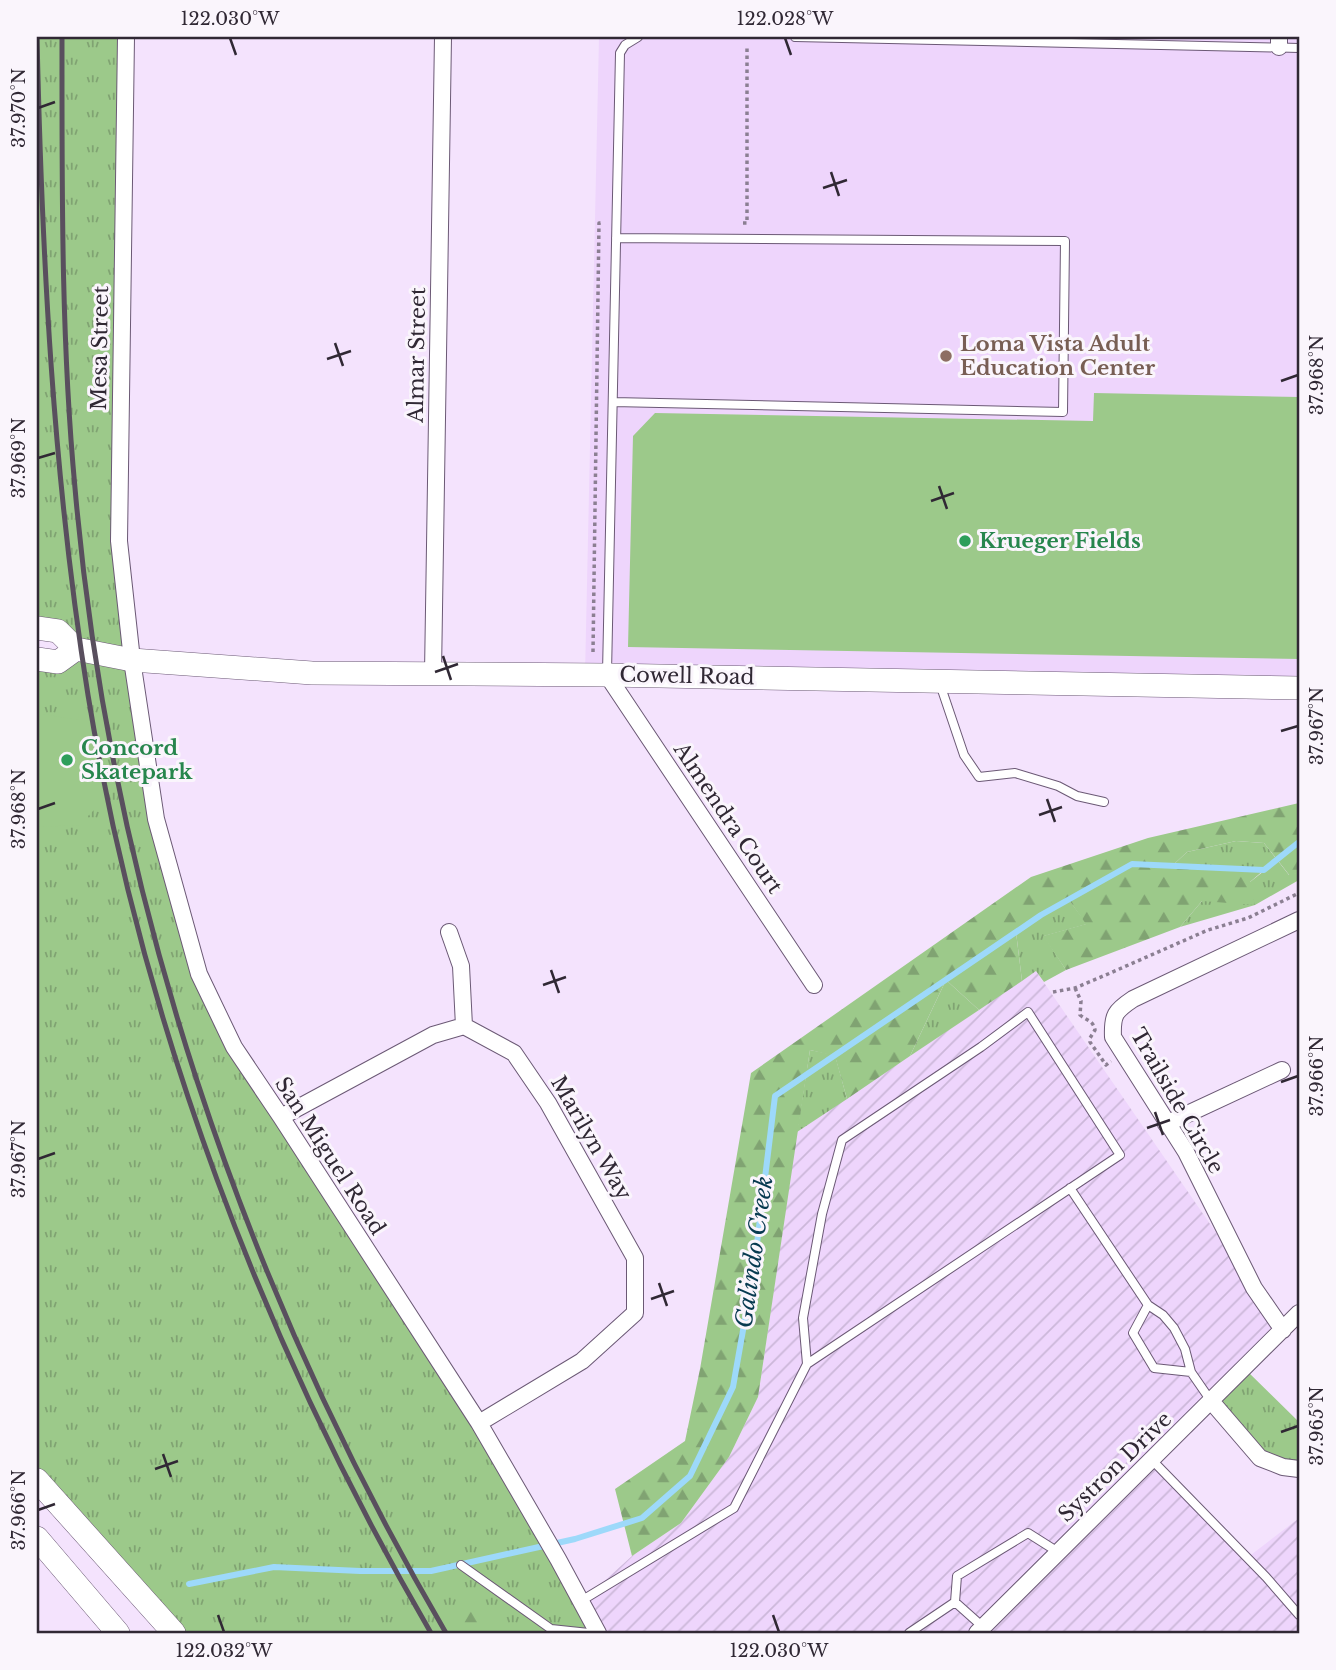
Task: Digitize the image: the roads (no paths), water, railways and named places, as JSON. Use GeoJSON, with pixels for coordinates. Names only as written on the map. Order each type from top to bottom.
{"type":"FeatureCollection","features":[{"type":"Feature","properties":{"kind":"street","name":"Mesa Street"},"geometry":{"type":"LineString","coordinates":[[126,37],[119,541],[132,660]]}},
{"type":"Feature","properties":{"kind":"street","name":"Almar Street"},"geometry":{"type":"LineString","coordinates":[[433,673],[443,37]]}},
{"type":"Feature","properties":{"kind":"street","name":"Cowell Road"},"geometry":{"type":"LineString","coordinates":[[37,628],[58,631],[76,649],[132,660],[312,674],[607,675],[1299,688]]}},
{"type":"Feature","properties":{"kind":"street"},"geometry":{"type":"LineString","coordinates":[[37,659],[58,662],[76,649]]}},
{"type":"Feature","properties":{"kind":"street","name":"San Miguel Road"},"geometry":{"type":"LineString","coordinates":[[132,660],[156,819],[199,974],[233,1047],[479,1423],[598,1633]]}},
{"type":"Feature","properties":{"kind":"street","name":"Almendra Court"},"geometry":{"type":"LineString","coordinates":[[607,675],[814,985]]}},
{"type":"Feature","properties":{"kind":"street","name":"Trailside Circle"},"geometry":{"type":"LineString","coordinates":[[1283,1330],[1254,1288],[1186,1152],[1113,1037],[1112,1024],[1116,1011],[1133,999],[1299,920]]}},
{"type":"Feature","properties":{"kind":"street"},"geometry":{"type":"LineString","coordinates":[[281,1117],[433,1035],[464,1026],[461,966],[449,932]]}},
{"type":"Feature","properties":{"kind":"street","name":"Marilyn Way"},"geometry":{"type":"LineString","coordinates":[[464,1026],[514,1054],[548,1103],[635,1258],[635,1313],[582,1361],[479,1423]]}},
{"type":"Feature","properties":{"kind":"street"},"geometry":{"type":"LineString","coordinates":[[1167,1124],[1282,1070]]}},
{"type":"Feature","properties":{"kind":"street"},"geometry":{"type":"LineString","coordinates":[[1283,1330],[1299,1313]]}},
{"type":"Feature","properties":{"kind":"street","name":"Systron Drive"},"geometry":{"type":"LineString","coordinates":[[980,1630],[1283,1330]]}},
{"type":"Feature","properties":{"kind":"street"},"geometry":{"type":"LineString","coordinates":[[1211,1402],[1260,1458],[1283,1467],[1299,1469]]}},
{"type":"Feature","properties":{"kind":"street"},"geometry":{"type":"LineString","coordinates":[[37,1480],[174,1633]]}},
{"type":"Feature","properties":{"kind":"street"},"geometry":{"type":"LineString","coordinates":[[37,1538],[118,1633]]}},
{"type":"Feature","properties":{"kind":"lane"},"geometry":{"type":"LineString","coordinates":[[607,675],[620,53],[625,45],[638,37]]}},
{"type":"Feature","properties":{"kind":"lane"},"geometry":{"type":"LineString","coordinates":[[795,37],[1279,42],[1299,48]]}},
{"type":"Feature","properties":{"kind":"lane"},"geometry":{"type":"LineString","coordinates":[[613,402],[1063,412],[1065,241],[616,238]]}},
{"type":"Feature","properties":{"kind":"lane"},"geometry":{"type":"LineString","coordinates":[[939,681],[964,755],[979,777],[1015,773],[1058,786],[1077,796],[1104,802]]}},
{"type":"Feature","properties":{"kind":"lane"},"geometry":{"type":"LineString","coordinates":[[581,1602],[734,1508],[807,1364],[1120,1154],[1028,1012],[981,1047],[842,1140],[822,1214],[803,1318],[807,1364]]}},
{"type":"Feature","properties":{"kind":"lane"},"geometry":{"type":"LineString","coordinates":[[1070,1188],[1147,1305],[1163,1315],[1174,1328],[1185,1349],[1191,1372],[1211,1402]]}},
{"type":"Feature","properties":{"kind":"lane"},"geometry":{"type":"LineString","coordinates":[[1147,1305],[1133,1333],[1154,1368],[1191,1372]]}},
{"type":"Feature","properties":{"kind":"lane"},"geometry":{"type":"LineString","coordinates":[[1152,1460],[1266,1577],[1299,1615]]}},
{"type":"Feature","properties":{"kind":"lane"},"geometry":{"type":"LineString","coordinates":[[980,1630],[955,1602],[957,1576],[1028,1533],[1058,1552]]}},
{"type":"Feature","properties":{"kind":"lane"},"geometry":{"type":"LineString","coordinates":[[461,1565],[551,1629],[589,1633]]}},
{"type":"Feature","properties":{"kind":"lane"},"geometry":{"type":"LineString","coordinates":[[909,1633],[955,1602]]}},
{"type":"Feature","properties":{"kind":"waterway","name":"Galindo Creek"},"geometry":{"type":"LineString","coordinates":[[189,1584],[274,1567],[431,1571],[575,1539],[642,1518],[690,1476],[733,1387],[754,1268],[775,1096],[1041,915],[1132,864],[1264,870],[1299,842]]}},
{"type":"Feature","properties":{"kind":"railway"},"geometry":{"type":"LineString","coordinates":[[37,37],[46,284],[66,531],[88,695],[111,818],[141,940],[176,1061],[217,1180],[263,1297],[315,1412],[371,1524],[431,1633]]}},
{"type":"Feature","properties":{"kind":"railway"},"geometry":{"type":"LineString","coordinates":[[62,37],[65,319],[75,488],[93,639],[119,788],[154,936],[197,1081],[248,1224],[307,1364],[373,1500],[446,1633]]}},
{"type":"Feature","properties":{"kind":"place","name":"Loma Vista Adult Education Center"},"geometry":{"type":"Point","coordinates":[946,356]}},
{"type":"Feature","properties":{"kind":"place","name":"Krueger Fields"},"geometry":{"type":"Point","coordinates":[965,541]}},
{"type":"Feature","properties":{"kind":"place","name":"Concord Skatepark"},"geometry":{"type":"Point","coordinates":[67,760]}}]}
